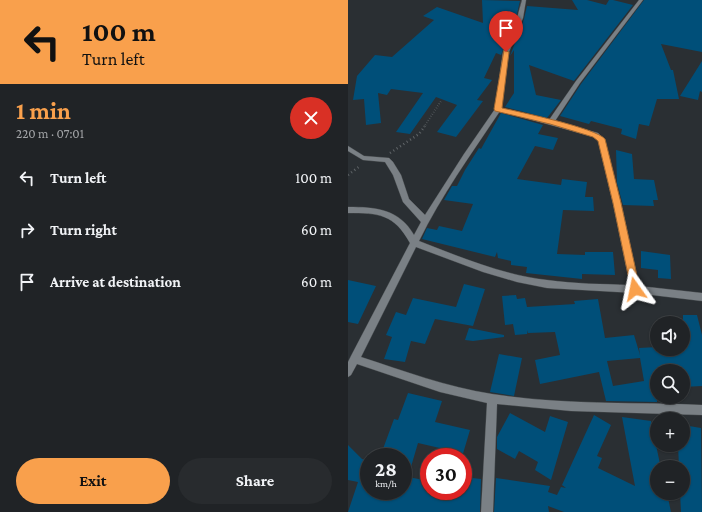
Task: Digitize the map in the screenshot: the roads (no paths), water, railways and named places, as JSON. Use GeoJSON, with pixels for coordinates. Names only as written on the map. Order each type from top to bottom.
{"type":"FeatureCollection","features":[{"type":"Feature","properties":{"kind":"street"},"geometry":{"type":"LineString","coordinates":[[348,372],[426,221],[466,156],[498,109],[506,52],[520,18],[524,0]]}},
{"type":"Feature","properties":{"kind":"street"},"geometry":{"type":"LineString","coordinates":[[551,122],[578,82],[641,0]]}},
{"type":"Feature","properties":{"kind":"street"},"geometry":{"type":"LineString","coordinates":[[498,109],[596,135],[601,139],[617,203],[635,289]]}},
{"type":"Feature","properties":{"kind":"street"},"geometry":{"type":"LineString","coordinates":[[348,148],[363,158],[387,160],[397,175],[406,200],[426,221]]}},
{"type":"Feature","properties":{"kind":"street"},"geometry":{"type":"LineString","coordinates":[[348,210],[376,212],[395,218],[406,229],[414,243],[483,269],[517,278],[547,284],[635,289],[702,297]]}},
{"type":"Feature","properties":{"kind":"street"},"geometry":{"type":"LineString","coordinates":[[354,359],[431,385],[492,399],[559,406],[702,410]]}},
{"type":"Feature","properties":{"kind":"street"},"geometry":{"type":"LineString","coordinates":[[487,512],[492,399]]}}]}
